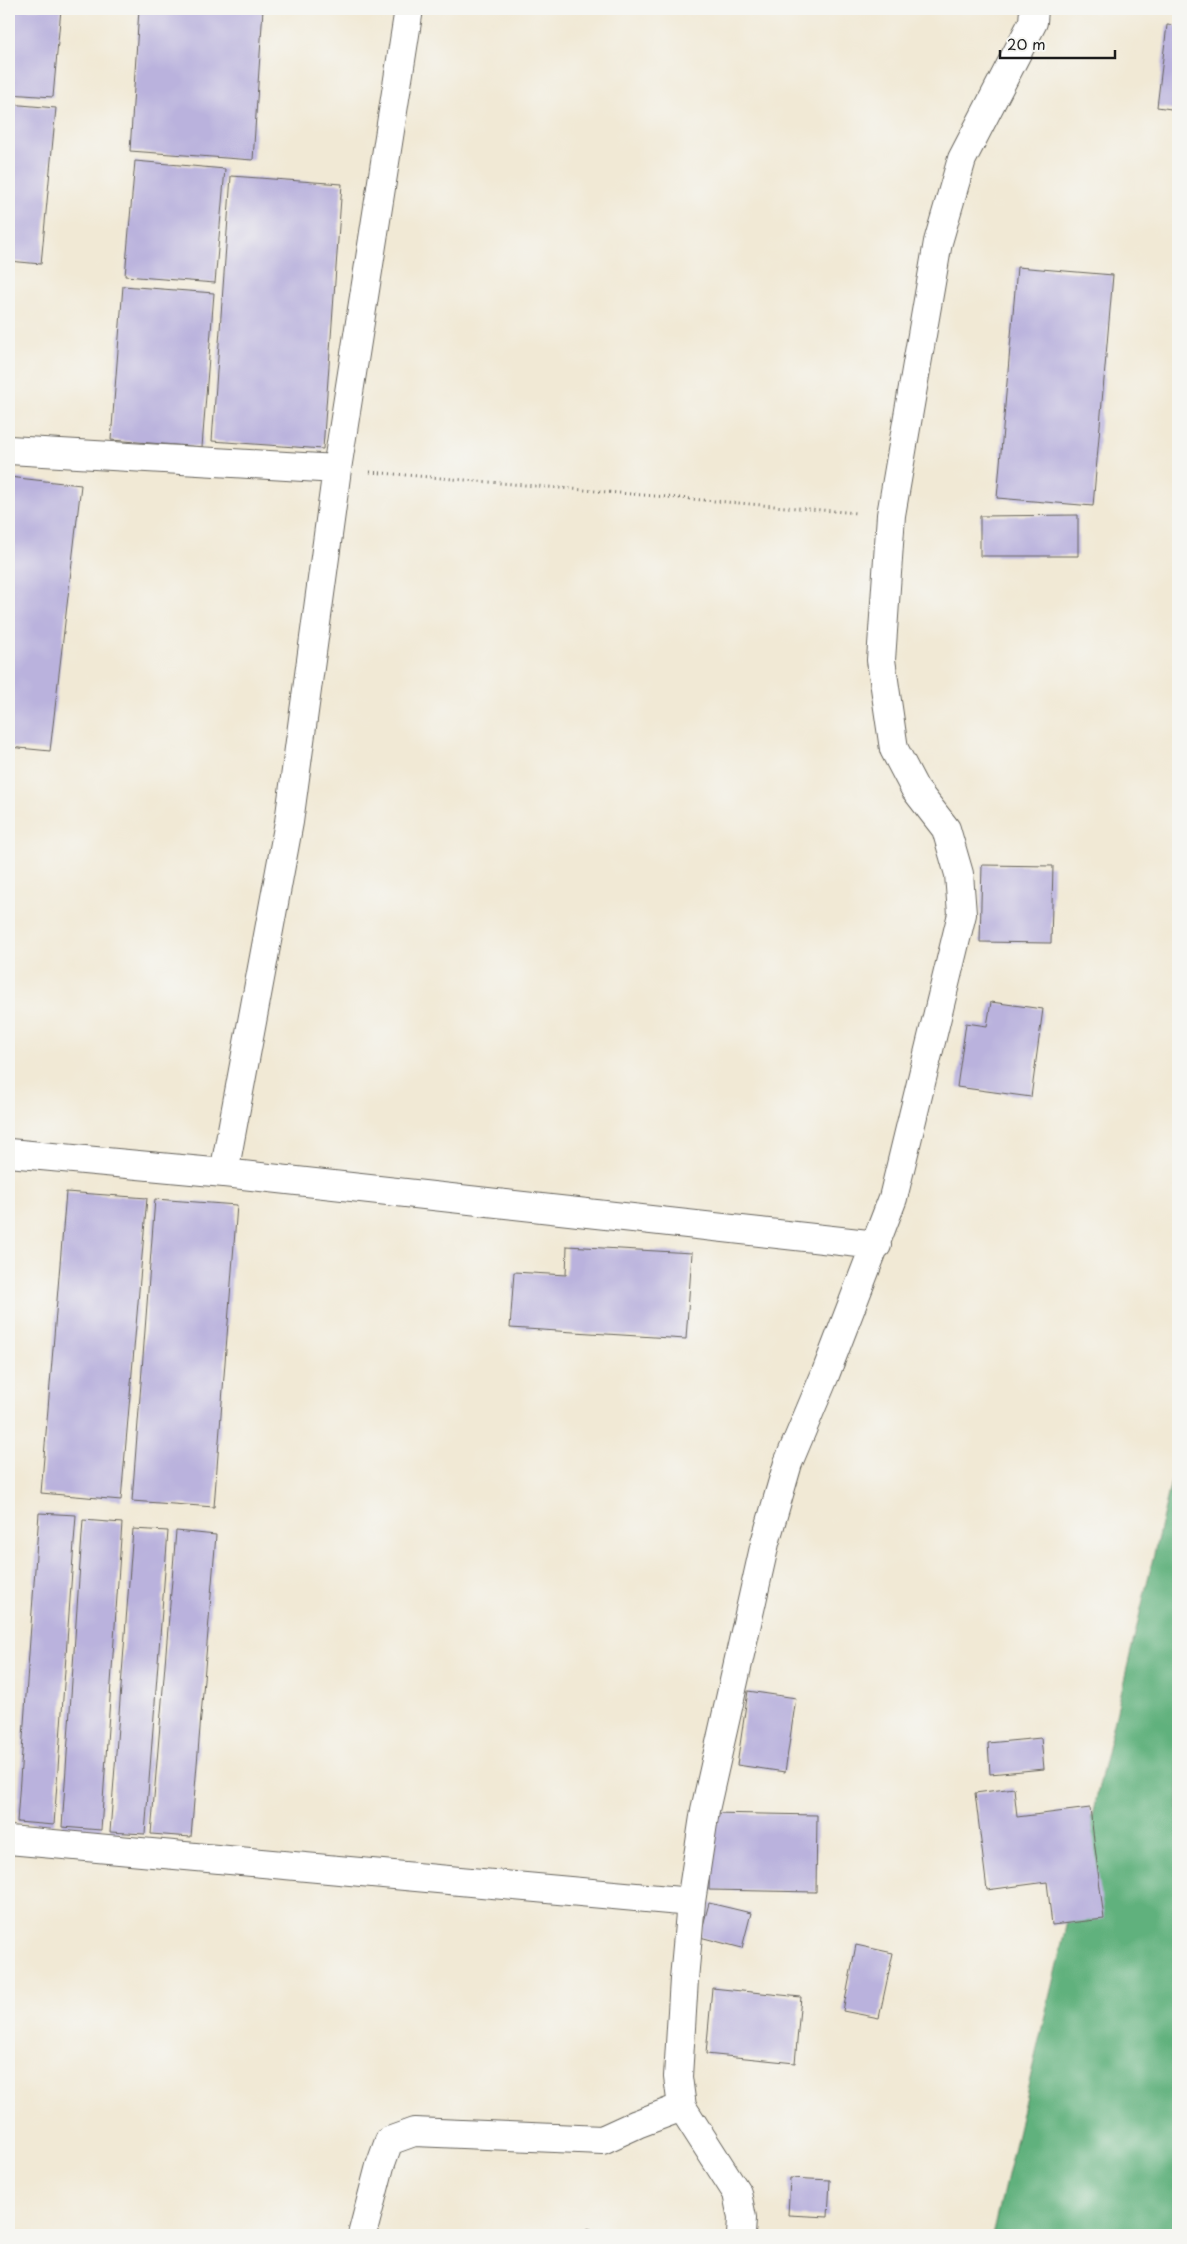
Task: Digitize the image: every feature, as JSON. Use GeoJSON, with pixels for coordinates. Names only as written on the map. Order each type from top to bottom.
{"type":"FeatureCollection","features":[{"type":"Feature","properties":{"kind":"street"},"geometry":{"type":"LineString","coordinates":[[224,1173],[289,822],[337,469],[409,9]]}},
{"type":"Feature","properties":{"kind":"street"},"geometry":{"type":"LineString","coordinates":[[741,2235],[742,2218],[736,2192],[682,2107],[678,2077],[691,1902],[705,1810],[733,1678],[770,1525],[788,1463],[877,1245],[893,1198],[962,914],[959,874],[946,829],[915,789],[894,749],[882,660],[891,515],[938,242],[962,159],[1033,22],[1034,9]]}},
{"type":"Feature","properties":{"kind":"street"},"geometry":{"type":"LineString","coordinates":[[9,450],[337,469]]}},
{"type":"Feature","properties":{"kind":"street"},"geometry":{"type":"LineString","coordinates":[[9,1153],[224,1173],[877,1245]]}},
{"type":"Feature","properties":{"kind":"street"},"geometry":{"type":"LineString","coordinates":[[9,1840],[691,1902]]}},
{"type":"Feature","properties":{"kind":"street"},"geometry":{"type":"LineString","coordinates":[[362,2235],[380,2166],[390,2141],[414,2132],[602,2140],[682,2107]]}},
{"type":"Feature","properties":{"kind":"path"},"geometry":{"type":"LineString","coordinates":[[337,469],[891,515]]}},
{"type":"Feature","properties":{"kind":"green space"},"geometry":{"type":"Polygon","coordinates":[[[1178,1452],[1178,2235],[993,2235],[1178,1452]]]}},
{"type":"Feature","properties":{"kind":"building"},"geometry":{"type":"Polygon","coordinates":[[[9,9],[61,9],[53,97],[9,94],[9,9]]]}},
{"type":"Feature","properties":{"kind":"building"},"geometry":{"type":"Polygon","coordinates":[[[139,9],[263,9],[253,160],[130,151],[139,9]]]}},
{"type":"Feature","properties":{"kind":"building"},"geometry":{"type":"Polygon","coordinates":[[[1167,25],[1178,26],[1178,110],[1157,107],[1167,25]]]}},
{"type":"Feature","properties":{"kind":"building"},"geometry":{"type":"Polygon","coordinates":[[[9,104],[56,108],[41,264],[9,261],[9,104]]]}},
{"type":"Feature","properties":{"kind":"building"},"geometry":{"type":"Polygon","coordinates":[[[135,161],[225,169],[215,283],[125,276],[135,161]]]}},
{"type":"Feature","properties":{"kind":"building"},"geometry":{"type":"Polygon","coordinates":[[[231,176],[342,184],[323,449],[212,441],[231,176]]]}},
{"type":"Feature","properties":{"kind":"building"},"geometry":{"type":"Polygon","coordinates":[[[1017,267],[1113,275],[1093,506],[997,498],[1017,267]]]}},
{"type":"Feature","properties":{"kind":"building"},"geometry":{"type":"Polygon","coordinates":[[[123,286],[214,293],[202,447],[111,440],[123,286]]]}},
{"type":"Feature","properties":{"kind":"building"},"geometry":{"type":"Polygon","coordinates":[[[9,477],[81,485],[50,751],[9,747],[9,477]]]}},
{"type":"Feature","properties":{"kind":"building"},"geometry":{"type":"Polygon","coordinates":[[[1078,515],[1078,556],[980,556],[980,516],[1078,515]]]}},
{"type":"Feature","properties":{"kind":"building"},"geometry":{"type":"Polygon","coordinates":[[[982,865],[1053,866],[1051,943],[980,942],[982,865]]]}},
{"type":"Feature","properties":{"kind":"building"},"geometry":{"type":"Polygon","coordinates":[[[991,1002],[1043,1009],[1031,1097],[957,1087],[966,1023],[987,1026],[991,1002]]]}},
{"type":"Feature","properties":{"kind":"building"},"geometry":{"type":"Polygon","coordinates":[[[66,1192],[147,1198],[121,1500],[41,1493],[66,1192]]]}},
{"type":"Feature","properties":{"kind":"building"},"geometry":{"type":"Polygon","coordinates":[[[155,1199],[237,1205],[214,1507],[132,1501],[155,1199]]]}},
{"type":"Feature","properties":{"kind":"building"},"geometry":{"type":"Polygon","coordinates":[[[567,1246],[692,1253],[686,1339],[510,1328],[514,1272],[566,1275],[567,1246]]]}},
{"type":"Feature","properties":{"kind":"building"},"geometry":{"type":"Polygon","coordinates":[[[39,1513],[76,1515],[54,1825],[17,1822],[39,1513]]]}},
{"type":"Feature","properties":{"kind":"building"},"geometry":{"type":"Polygon","coordinates":[[[83,1520],[122,1523],[101,1830],[62,1827],[83,1520]]]}},
{"type":"Feature","properties":{"kind":"building"},"geometry":{"type":"Polygon","coordinates":[[[133,1529],[168,1531],[145,1834],[110,1832],[133,1529]]]}},
{"type":"Feature","properties":{"kind":"building"},"geometry":{"type":"Polygon","coordinates":[[[176,1531],[216,1535],[191,1837],[151,1834],[176,1531]]]}},
{"type":"Feature","properties":{"kind":"building"},"geometry":{"type":"Polygon","coordinates":[[[748,1691],[796,1698],[785,1772],[737,1765],[748,1691]]]}},
{"type":"Feature","properties":{"kind":"building"},"geometry":{"type":"Polygon","coordinates":[[[1041,1738],[1044,1769],[990,1774],[988,1743],[1041,1738]]]}},
{"type":"Feature","properties":{"kind":"building"},"geometry":{"type":"Polygon","coordinates":[[[1014,1788],[1017,1817],[1090,1808],[1104,1919],[1052,1925],[1047,1882],[987,1890],[975,1793],[1014,1788]]]}},
{"type":"Feature","properties":{"kind":"building"},"geometry":{"type":"Polygon","coordinates":[[[711,1813],[817,1815],[816,1892],[709,1890],[711,1813]]]}},
{"type":"Feature","properties":{"kind":"building"},"geometry":{"type":"Polygon","coordinates":[[[709,1903],[751,1913],[742,1948],[700,1937],[709,1903]]]}},
{"type":"Feature","properties":{"kind":"building"},"geometry":{"type":"Polygon","coordinates":[[[856,1945],[893,1953],[879,2018],[843,2011],[856,1945]]]}},
{"type":"Feature","properties":{"kind":"building"},"geometry":{"type":"Polygon","coordinates":[[[712,1988],[801,1997],[795,2063],[706,2054],[712,1988]]]}},
{"type":"Feature","properties":{"kind":"building"},"geometry":{"type":"Polygon","coordinates":[[[790,2178],[830,2180],[828,2217],[788,2215],[790,2178]]]}},
{"type":"Feature","properties":{"kind":"building"},"geometry":{"type":"Polygon","coordinates":[[[587,2228],[611,2235],[585,2235],[587,2228]]]}}]}
